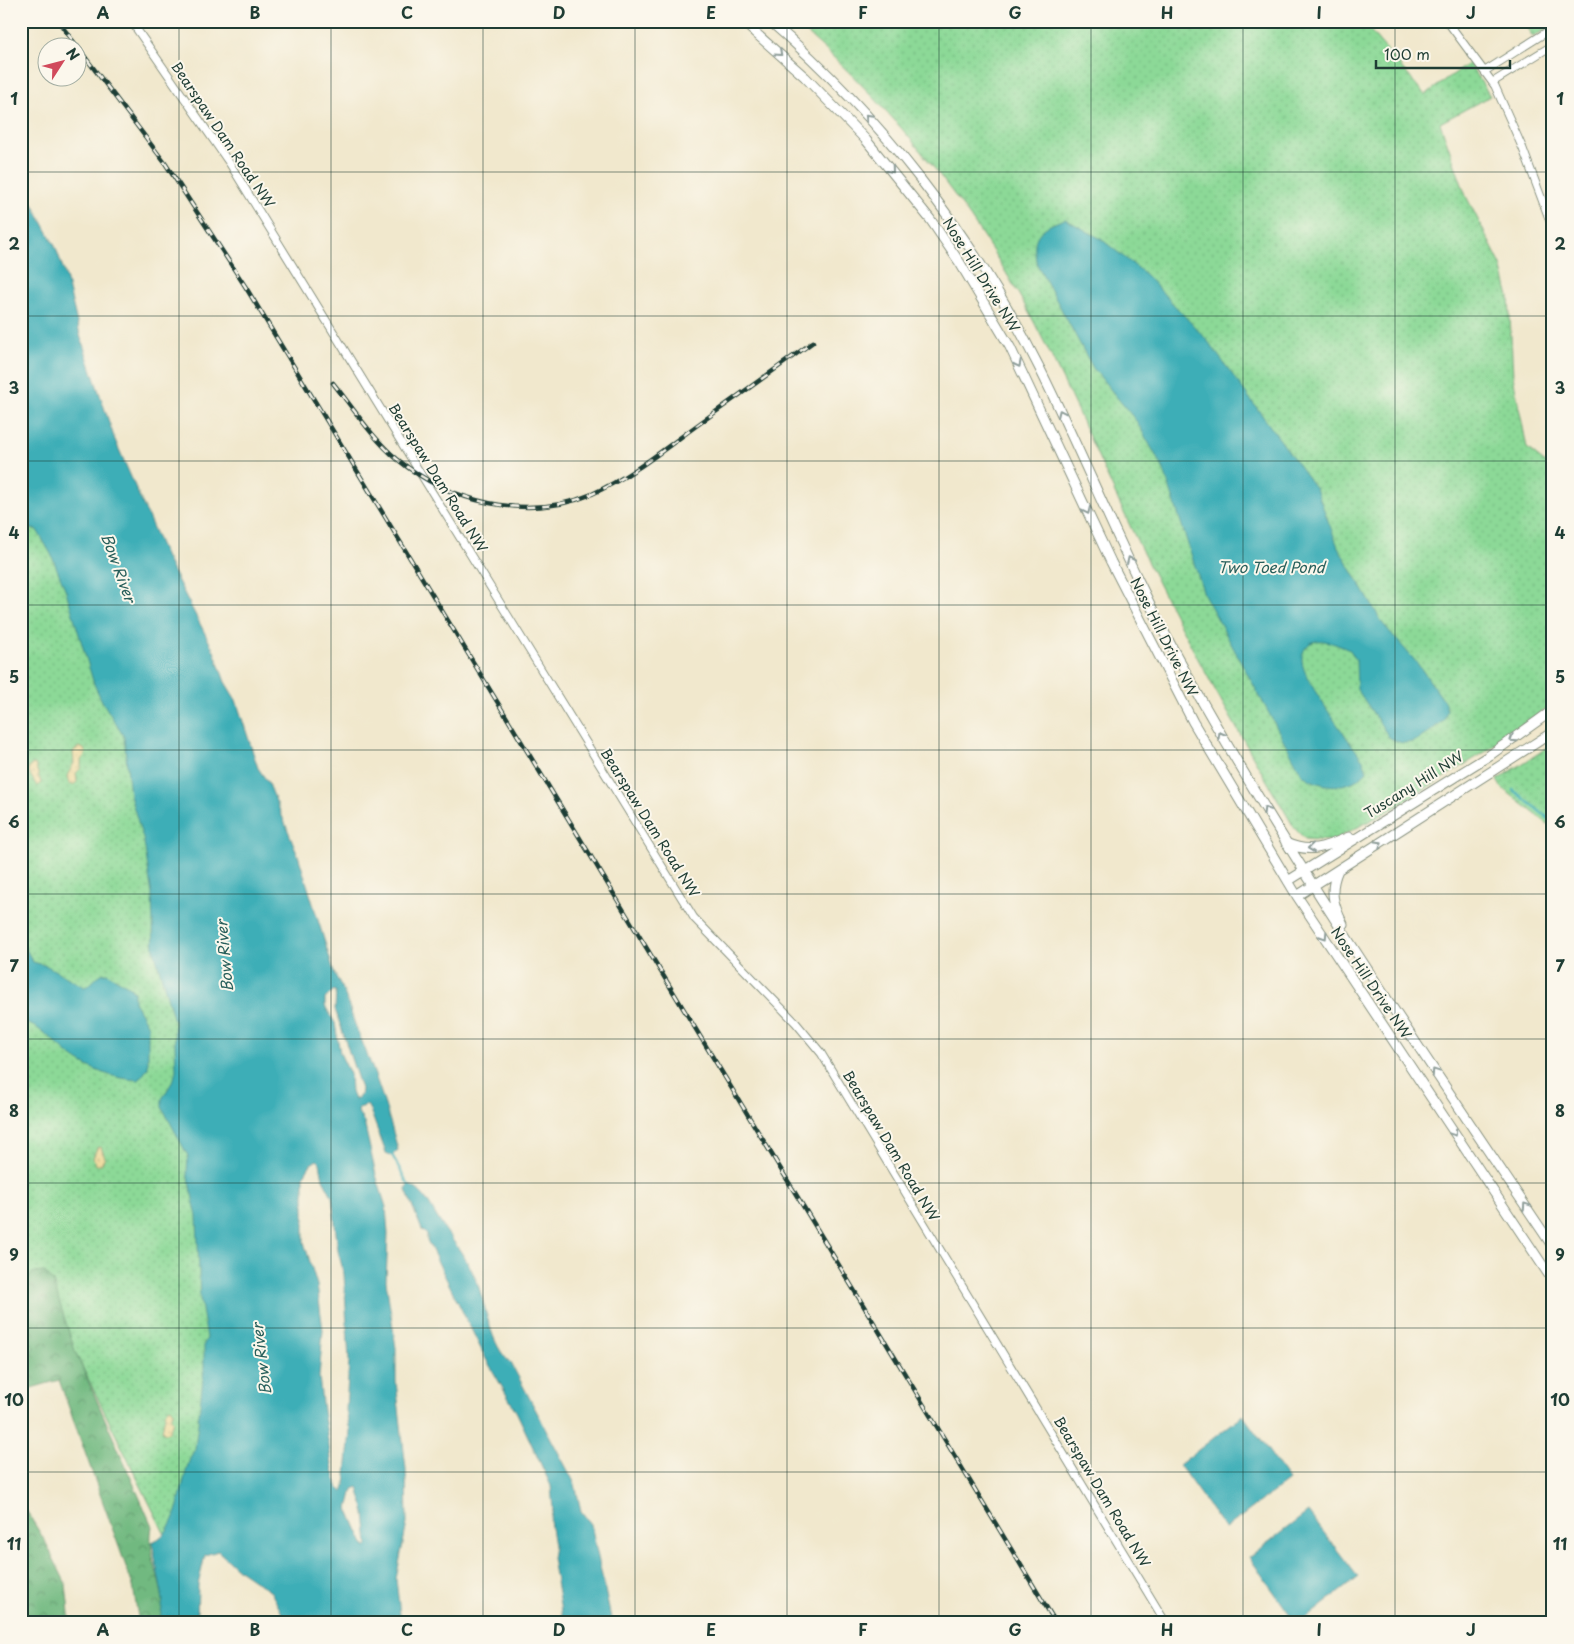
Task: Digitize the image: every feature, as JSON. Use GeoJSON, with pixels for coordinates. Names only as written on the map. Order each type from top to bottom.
{"type":"FeatureCollection","features":[{"type":"Feature","properties":{"kind":"street","name":"Bearspaw Dam Road NW"},"geometry":{"type":"LineString","coordinates":[[131,21],[230,164],[694,918],[796,1023],[821,1054],[1166,1623]]}},
{"type":"Feature","properties":{"kind":"street","name":"Nose Hill Drive NW"},"geometry":{"type":"LineString","coordinates":[[742,21],[805,77],[866,140],[930,219],[960,263],[1017,362],[1111,562],[1198,730],[1297,896],[1553,1280]]}},
{"type":"Feature","properties":{"kind":"street","name":"Nose Hill Drive NW"},"geometry":{"type":"LineString","coordinates":[[770,21],[808,55],[872,120],[931,192],[984,269],[1038,364],[1135,572],[1182,665],[1303,871],[1364,966],[1553,1247]]}},
{"type":"Feature","properties":{"kind":"street"},"geometry":{"type":"LineString","coordinates":[[1447,21],[1489,76],[1523,149],[1553,229]]}},
{"type":"Feature","properties":{"kind":"street"},"geometry":{"type":"LineString","coordinates":[[1489,76],[1553,28]]}},
{"type":"Feature","properties":{"kind":"street"},"geometry":{"type":"LineString","coordinates":[[1489,76],[1553,45]]}},
{"type":"Feature","properties":{"kind":"street","name":"Tuscany Hill NW"},"geometry":{"type":"LineString","coordinates":[[1288,881],[1490,754],[1553,710]]}},
{"type":"Feature","properties":{"kind":"street"},"geometry":{"type":"LineString","coordinates":[[1297,896],[1553,732]]}},
{"type":"Feature","properties":{"kind":"street"},"geometry":{"type":"LineString","coordinates":[[1286,842],[1299,848],[1311,850],[1369,829]]}},
{"type":"Feature","properties":{"kind":"street"},"geometry":{"type":"LineString","coordinates":[[1338,870],[1332,882],[1333,903],[1364,966]]}},
{"type":"Feature","properties":{"kind":"green space"},"geometry":{"type":"Polygon","coordinates":[[[793,21],[1362,21],[1425,95],[1469,63],[1490,96],[1440,123],[1466,196],[1501,265],[1509,297],[1513,376],[1527,448],[1553,469],[1553,704],[1485,752],[1394,808],[1332,841],[1305,839],[1295,829],[1181,628],[1146,559],[1048,349],[1009,278],[956,197],[897,123],[864,87],[793,21]]]}},
{"type":"Feature","properties":{"kind":"green space"},"geometry":{"type":"Polygon","coordinates":[[[1522,21],[1553,21],[1553,25],[1533,37],[1522,21]]]}},
{"type":"Feature","properties":{"kind":"green space"},"geometry":{"type":"Polygon","coordinates":[[[21,455],[133,740],[183,1035],[215,1323],[199,1474],[168,1541],[70,1342],[21,1364],[21,455]]]}},
{"type":"Feature","properties":{"kind":"green space"},"geometry":{"type":"Polygon","coordinates":[[[1553,744],[1553,828],[1501,787],[1497,780],[1553,744]]]}},
{"type":"Feature","properties":{"kind":"green space"},"geometry":{"type":"Polygon","coordinates":[[[45,1272],[53,1282],[75,1351],[152,1526],[152,1554],[163,1599],[162,1623],[139,1623],[133,1586],[59,1380],[21,1391],[21,1358],[34,1348],[25,1333],[21,1284],[33,1273],[45,1272]]]}},
{"type":"Feature","properties":{"kind":"green space"},"geometry":{"type":"Polygon","coordinates":[[[21,1502],[45,1541],[66,1584],[70,1623],[21,1623],[21,1502]]]}},
{"type":"Feature","properties":{"kind":"sand"},"geometry":{"type":"Polygon","coordinates":[[[79,747],[84,749],[86,754],[81,760],[81,768],[76,773],[77,782],[73,785],[69,784],[67,776],[74,763],[73,752],[79,747]]]}},
{"type":"Feature","properties":{"kind":"sand"},"geometry":{"type":"Polygon","coordinates":[[[35,764],[41,783],[37,786],[28,771],[31,765],[35,764]]]}},
{"type":"Feature","properties":{"kind":"sand"},"geometry":{"type":"Polygon","coordinates":[[[101,1147],[105,1158],[101,1164],[96,1165],[93,1158],[97,1148],[101,1147]]]}},
{"type":"Feature","properties":{"kind":"sand"},"geometry":{"type":"Polygon","coordinates":[[[171,1408],[174,1412],[170,1417],[173,1421],[169,1432],[165,1433],[162,1430],[166,1411],[171,1408]]]}},
{"type":"Feature","properties":{"kind":"water","name":"Bow River"},"geometry":{"type":"Polygon","coordinates":[[[21,181],[56,248],[66,277],[80,335],[115,440],[166,558],[214,651],[225,682],[236,700],[258,768],[269,784],[298,855],[335,975],[343,990],[377,1080],[398,1150],[391,1156],[386,1153],[367,1105],[359,1108],[358,1112],[364,1122],[376,1175],[386,1207],[388,1234],[386,1281],[396,1348],[396,1382],[406,1469],[407,1523],[396,1579],[401,1623],[287,1623],[271,1592],[239,1570],[218,1551],[205,1555],[198,1585],[197,1623],[162,1623],[160,1620],[163,1600],[152,1542],[162,1536],[170,1526],[180,1500],[190,1459],[195,1449],[204,1370],[204,1344],[207,1338],[200,1298],[197,1216],[187,1173],[188,1156],[162,1107],[162,1099],[174,1079],[176,1070],[174,1021],[154,950],[152,895],[144,842],[130,795],[124,737],[94,684],[66,591],[51,554],[37,530],[21,527],[21,516],[27,509],[28,502],[21,485],[21,181]],[[334,990],[325,999],[325,1006],[335,1023],[340,1053],[350,1074],[351,1092],[354,1100],[360,1096],[361,1089],[335,1009],[336,992],[334,990]],[[317,1160],[311,1164],[304,1175],[304,1242],[317,1285],[323,1330],[319,1377],[323,1411],[333,1470],[338,1488],[343,1491],[350,1431],[346,1410],[349,1361],[344,1274],[338,1251],[332,1196],[323,1179],[320,1163],[317,1160]],[[358,1487],[353,1489],[348,1509],[366,1548],[368,1545],[365,1513],[358,1487]]]}},
{"type":"Feature","properties":{"kind":"water","name":"Two Toed Pond"},"geometry":{"type":"Polygon","coordinates":[[[1065,219],[1101,239],[1144,273],[1207,340],[1316,489],[1338,547],[1383,624],[1417,663],[1444,701],[1447,710],[1444,720],[1418,739],[1404,743],[1397,741],[1389,737],[1357,689],[1356,660],[1350,650],[1325,641],[1310,643],[1304,651],[1302,658],[1304,670],[1328,711],[1363,760],[1367,771],[1353,782],[1336,786],[1327,785],[1318,783],[1302,774],[1204,594],[1164,470],[1137,422],[1093,368],[1037,264],[1035,246],[1039,234],[1049,226],[1065,219]]]}},
{"type":"Feature","properties":{"kind":"water"},"geometry":{"type":"Polygon","coordinates":[[[22,942],[33,962],[47,966],[84,987],[100,975],[107,973],[131,988],[134,992],[134,1002],[148,1026],[148,1068],[139,1080],[111,1076],[94,1069],[70,1055],[35,1027],[21,1022],[22,942]]]}},
{"type":"Feature","properties":{"kind":"water"},"geometry":{"type":"Polygon","coordinates":[[[408,1184],[424,1196],[473,1272],[493,1336],[511,1363],[575,1484],[581,1511],[591,1524],[612,1623],[563,1623],[552,1558],[554,1546],[550,1521],[553,1510],[551,1486],[517,1413],[486,1359],[427,1240],[427,1235],[422,1230],[406,1190],[408,1184]]]}},
{"type":"Feature","properties":{"kind":"water"},"geometry":{"type":"Polygon","coordinates":[[[1243,1415],[1289,1480],[1225,1529],[1179,1465],[1243,1415]]]}},
{"type":"Feature","properties":{"kind":"water"},"geometry":{"type":"Polygon","coordinates":[[[1308,1512],[1358,1577],[1300,1623],[1296,1623],[1249,1557],[1308,1512]]]}},
{"type":"Feature","properties":{"kind":"waterway"},"geometry":{"type":"LineString","coordinates":[[1513,790],[1553,822]]}},
{"type":"Feature","properties":{"kind":"waterway"},"geometry":{"type":"LineString","coordinates":[[391,1153],[409,1186]]}},
{"type":"Feature","properties":{"kind":"railway"},"geometry":{"type":"LineString","coordinates":[[58,21],[165,163],[245,286],[1056,1623]]}},
{"type":"Feature","properties":{"kind":"railway"},"geometry":{"type":"LineString","coordinates":[[333,383],[379,442],[397,459],[418,474],[440,487],[490,503],[515,507],[541,506],[567,502],[592,494],[620,480],[659,454],[813,342]]}}]}
